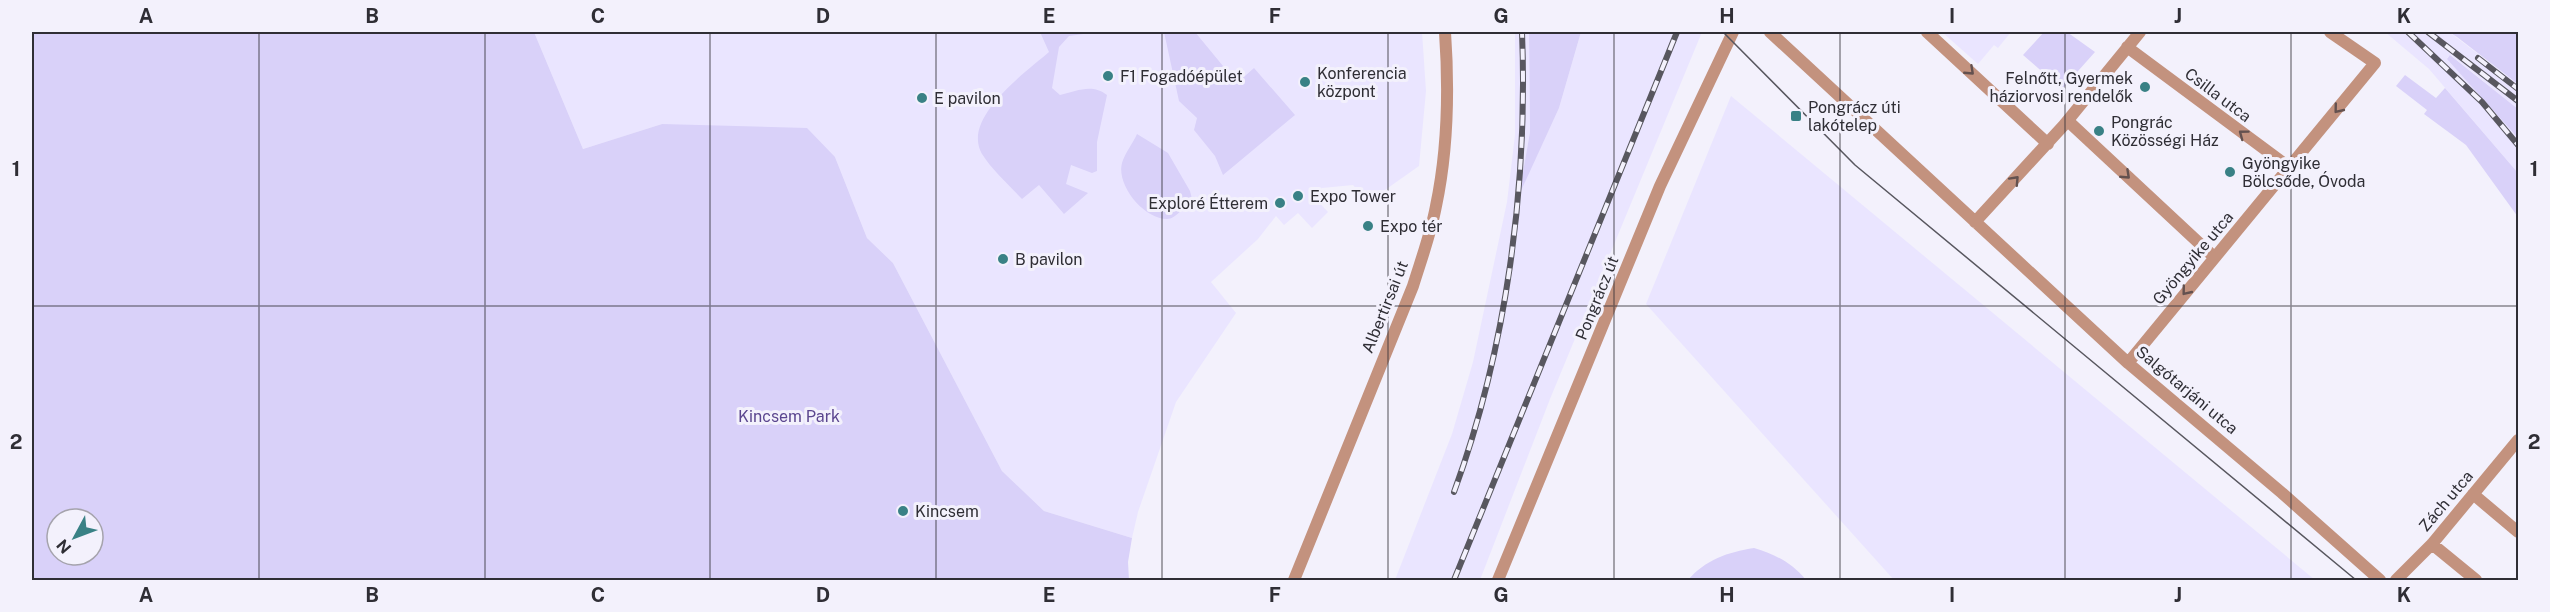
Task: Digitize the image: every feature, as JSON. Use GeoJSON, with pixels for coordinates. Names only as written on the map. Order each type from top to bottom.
{"type":"FeatureCollection","features":[{"type":"Feature","properties":{"kind":"street","name":"Albertirsai út"},"geometry":{"type":"LineString","coordinates":[[1294,580],[1413,286],[1423,255],[1436,207],[1448,110],[1445,32]]}},
{"type":"Feature","properties":{"kind":"street","name":"Pongrácz út"},"geometry":{"type":"LineString","coordinates":[[1498,580],[1660,186],[1733,32]]}},
{"type":"Feature","properties":{"kind":"street","name":"Salgótarjáni utca"},"geometry":{"type":"LineString","coordinates":[[1770,32],[2128,363],[2282,493],[2380,580]]}},
{"type":"Feature","properties":{"kind":"street"},"geometry":{"type":"LineString","coordinates":[[1927,32],[2048,144]]}},
{"type":"Feature","properties":{"kind":"street"},"geometry":{"type":"LineString","coordinates":[[1975,222],[2068,121],[2139,32]]}},
{"type":"Feature","properties":{"kind":"street","name":"Gyöngyike utca"},"geometry":{"type":"LineString","coordinates":[[2128,363],[2375,63],[2330,32]]}},
{"type":"Feature","properties":{"kind":"street","name":"Csilla utca"},"geometry":{"type":"LineString","coordinates":[[2127,48],[2290,168]]}},
{"type":"Feature","properties":{"kind":"street"},"geometry":{"type":"LineString","coordinates":[[2068,121],[2214,257]]}},
{"type":"Feature","properties":{"kind":"street","name":"Zách utca"},"geometry":{"type":"LineString","coordinates":[[2396,580],[2432,544],[2518,440]]}},
{"type":"Feature","properties":{"kind":"street"},"geometry":{"type":"LineString","coordinates":[[2473,494],[2518,532]]}},
{"type":"Feature","properties":{"kind":"street"},"geometry":{"type":"LineString","coordinates":[[2432,544],[2476,580]]}},
{"type":"Feature","properties":{"kind":"shaded area"},"geometry":{"type":"Polygon","coordinates":[[[534,32],[1422,32],[1426,91],[1419,166],[1368,202],[1353,185],[1322,188],[1313,196],[1328,212],[1312,228],[1298,213],[1284,225],[1276,216],[1258,239],[1211,282],[1236,313],[1176,402],[1138,512],[1132,538],[1044,511],[1002,471],[893,263],[867,238],[835,157],[662,124],[583,149],[534,32]]]}},
{"type":"Feature","properties":{"kind":"shaded area"},"geometry":{"type":"Polygon","coordinates":[[[1515,32],[1529,32],[1530,132],[1520,191],[1559,108],[1581,32],[1702,32],[1550,399],[1480,580],[1395,580],[1452,434],[1473,362],[1507,202],[1515,135],[1515,32]]]}},
{"type":"Feature","properties":{"kind":"shaded area"},"geometry":{"type":"Polygon","coordinates":[[[1942,32],[2011,32],[1998,48],[1994,45],[1978,64],[1942,32]]]}},
{"type":"Feature","properties":{"kind":"shaded area"},"geometry":{"type":"Polygon","coordinates":[[[2385,32],[2449,32],[2518,84],[2518,109],[2451,55],[2447,58],[2518,138],[2518,173],[2429,69],[2385,32]]]}},
{"type":"Feature","properties":{"kind":"shaded area"},"geometry":{"type":"Polygon","coordinates":[[[1731,96],[2315,580],[1894,580],[1646,304],[1731,96]]]}},
{"type":"Feature","properties":{"kind":"green space","name":"Kincsem Park"},"geometry":{"type":"Polygon","coordinates":[[[32,32],[534,32],[583,149],[662,124],[807,128],[835,157],[867,238],[893,263],[1002,471],[1044,511],[1132,538],[1128,562],[1129,580],[32,580],[32,32]]]}},
{"type":"Feature","properties":{"kind":"green space"},"geometry":{"type":"Polygon","coordinates":[[[1040,32],[1098,32],[1069,36],[1059,47],[1052,88],[1060,95],[1078,90],[1096,89],[1107,95],[1097,142],[1097,171],[1092,173],[1071,165],[1066,184],[1088,193],[1064,214],[1039,185],[1022,199],[986,160],[978,140],[980,126],[999,97],[1049,52],[1040,32]]]}},
{"type":"Feature","properties":{"kind":"green space"},"geometry":{"type":"Polygon","coordinates":[[[1164,32],[1195,32],[1237,83],[1254,68],[1295,115],[1223,175],[1215,156],[1194,130],[1197,118],[1179,101],[1164,32]]]}},
{"type":"Feature","properties":{"kind":"green space"},"geometry":{"type":"Polygon","coordinates":[[[1529,32],[1581,32],[1559,108],[1519,195],[1530,132],[1529,32]]]}},
{"type":"Feature","properties":{"kind":"green space"},"geometry":{"type":"Polygon","coordinates":[[[2044,32],[2067,32],[2095,52],[2062,89],[2023,55],[2044,32]]]}},
{"type":"Feature","properties":{"kind":"green space"},"geometry":{"type":"Polygon","coordinates":[[[2449,32],[2518,32],[2518,84],[2457,37],[2449,32]]]}},
{"type":"Feature","properties":{"kind":"green space"},"geometry":{"type":"Polygon","coordinates":[[[2450,55],[2518,109],[2518,138],[2447,59],[2450,55]]]}},
{"type":"Feature","properties":{"kind":"green space"},"geometry":{"type":"Polygon","coordinates":[[[2405,75],[2436,98],[2445,88],[2518,173],[2518,217],[2466,145],[2424,114],[2427,110],[2396,86],[2405,75]]]}},
{"type":"Feature","properties":{"kind":"green space"},"geometry":{"type":"Polygon","coordinates":[[[1137,134],[1168,153],[1190,191],[1192,199],[1170,218],[1158,217],[1141,207],[1123,181],[1122,163],[1137,134]]]}},
{"type":"Feature","properties":{"kind":"green space"},"geometry":{"type":"Polygon","coordinates":[[[1754,548],[1783,560],[1795,568],[1806,580],[1688,580],[1709,562],[1735,552],[1754,548]]]}},
{"type":"Feature","properties":{"kind":"tram line"},"geometry":{"type":"LineString","coordinates":[[1723,32],[1855,165],[2356,580]]}},
{"type":"Feature","properties":{"kind":"railway"},"geometry":{"type":"LineString","coordinates":[[1454,492],[1488,381],[1510,265],[1521,148],[1522,32]]}},
{"type":"Feature","properties":{"kind":"railway"},"geometry":{"type":"LineString","coordinates":[[1454,580],[1677,32]]}},
{"type":"Feature","properties":{"kind":"railway"},"geometry":{"type":"LineString","coordinates":[[2408,32],[2482,102],[2518,145]]}},
{"type":"Feature","properties":{"kind":"railway"},"geometry":{"type":"LineString","coordinates":[[2428,32],[2518,101]]}},
{"type":"Feature","properties":{"kind":"railway"},"geometry":{"type":"LineString","coordinates":[[2478,58],[2518,89]]}},
{"type":"Feature","properties":{"kind":"place","name":"F1 Fogadóépület"},"geometry":{"type":"Point","coordinates":[1108,76]}},
{"type":"Feature","properties":{"kind":"place","name":"Konferencia központ"},"geometry":{"type":"Point","coordinates":[1305,82]}},
{"type":"Feature","properties":{"kind":"place","name":"Felnőtt, Gyermek háziorvosi rendelők"},"geometry":{"type":"Point","coordinates":[2145,87]}},
{"type":"Feature","properties":{"kind":"place","name":"E pavilon"},"geometry":{"type":"Point","coordinates":[922,98]}},
{"type":"Feature","properties":{"kind":"place","name":"Pongrácz úti lakótelep"},"geometry":{"type":"Point","coordinates":[1796,116]}},
{"type":"Feature","properties":{"kind":"place","name":"Pongrác Közösségi Ház"},"geometry":{"type":"Point","coordinates":[2099,131]}},
{"type":"Feature","properties":{"kind":"place","name":"Gyöngyike Bölcsőde, Óvoda"},"geometry":{"type":"Point","coordinates":[2230,172]}},
{"type":"Feature","properties":{"kind":"place","name":"Expo Tower"},"geometry":{"type":"Point","coordinates":[1298,196]}},
{"type":"Feature","properties":{"kind":"place","name":"Exploré Étterem"},"geometry":{"type":"Point","coordinates":[1280,203]}},
{"type":"Feature","properties":{"kind":"place","name":"Expo tér"},"geometry":{"type":"Point","coordinates":[1368,226]}},
{"type":"Feature","properties":{"kind":"place","name":"B pavilon"},"geometry":{"type":"Point","coordinates":[1003,259]}},
{"type":"Feature","properties":{"kind":"place","name":"Kincsem"},"geometry":{"type":"Point","coordinates":[903,511]}}]}
